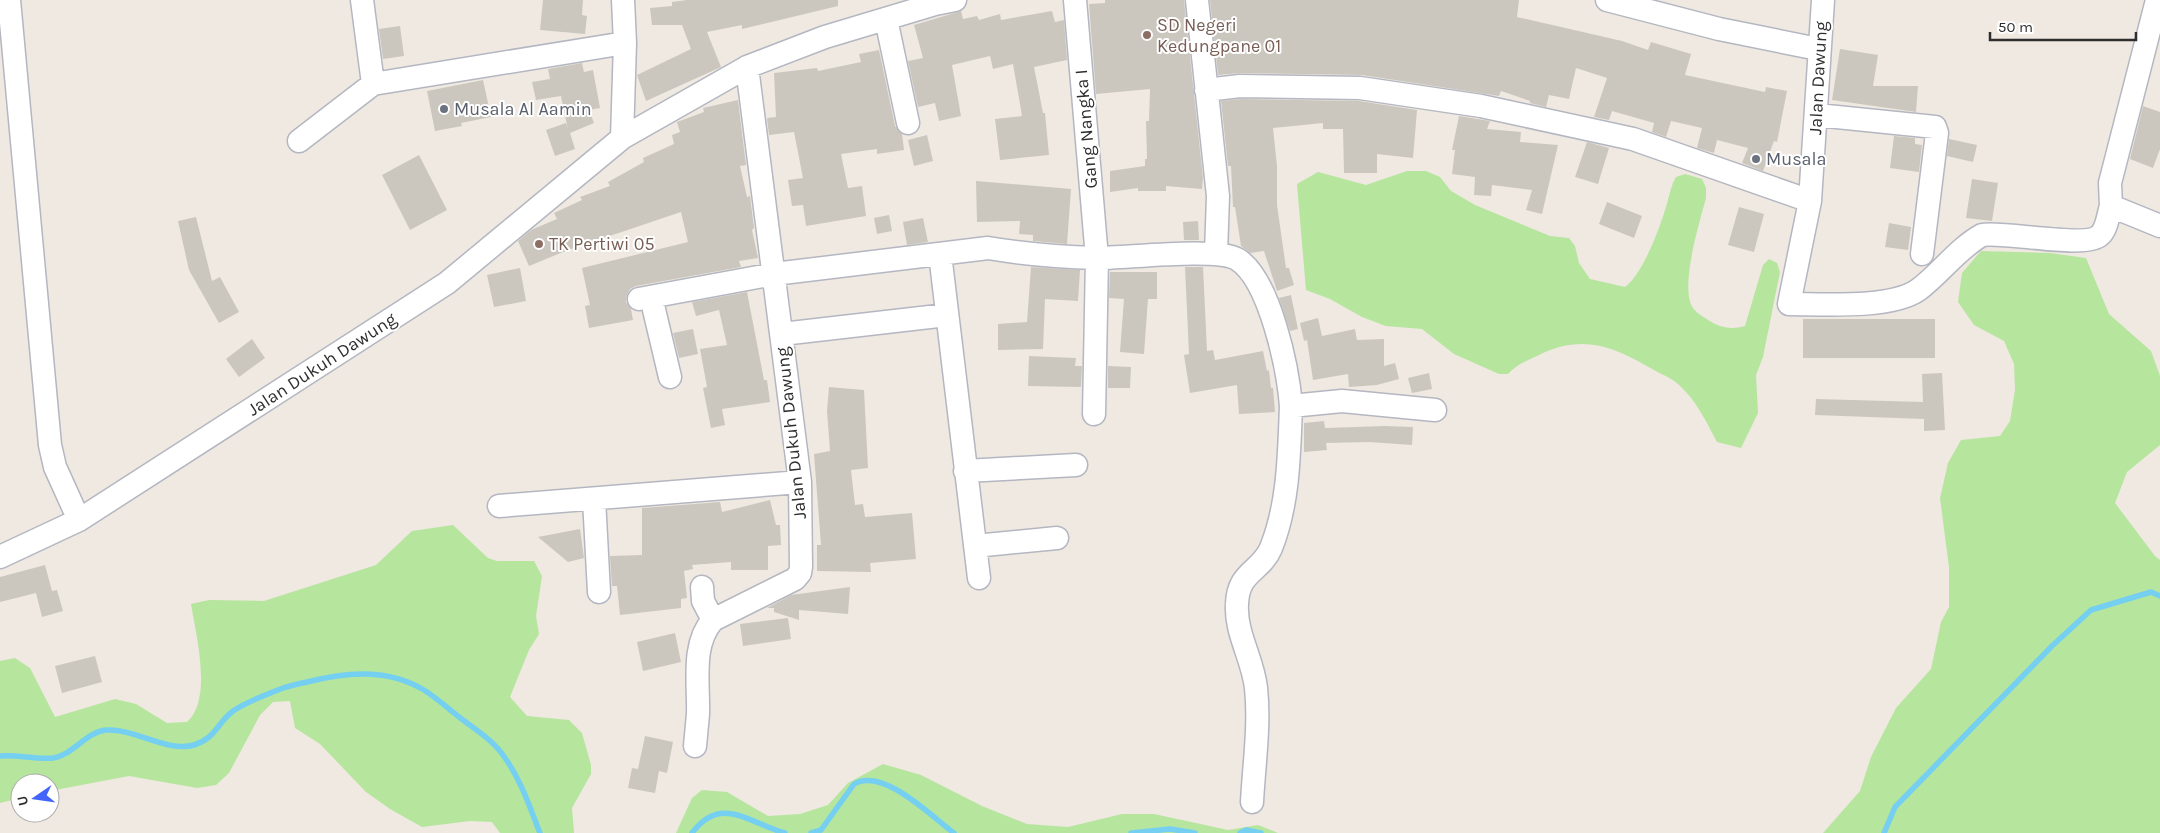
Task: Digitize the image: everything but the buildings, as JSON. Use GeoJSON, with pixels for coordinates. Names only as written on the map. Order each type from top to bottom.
{"type":"FeatureCollection","features":[{"type":"Feature","properties":{"kind":"street"},"geometry":{"type":"LineString","coordinates":[[8,0],[50,445],[55,466],[79,520]]}},
{"type":"Feature","properties":{"kind":"street"},"geometry":{"type":"LineString","coordinates":[[362,0],[373,84]]}},
{"type":"Feature","properties":{"kind":"street"},"geometry":{"type":"LineString","coordinates":[[622,138],[625,43],[623,0]]}},
{"type":"Feature","properties":{"kind":"street","name":"Jalan Dukuh Dawung"},"geometry":{"type":"LineString","coordinates":[[0,557],[79,520],[447,283],[622,138],[747,67],[825,37],[935,4],[955,0]]}},
{"type":"Feature","properties":{"kind":"street","name":"Gang Nangka I"},"geometry":{"type":"LineString","coordinates":[[1075,0],[1097,258]]}},
{"type":"Feature","properties":{"kind":"street"},"geometry":{"type":"LineString","coordinates":[[1197,0],[1218,196],[1216,253]]}},
{"type":"Feature","properties":{"kind":"street"},"geometry":{"type":"LineString","coordinates":[[1607,0],[1639,4],[1719,29],[1818,49]]}},
{"type":"Feature","properties":{"kind":"street","name":"Jalan Dawung"},"geometry":{"type":"LineString","coordinates":[[1823,0],[1818,49],[1817,115],[1810,201],[1789,304],[1827,305],[1899,300],[1917,291],[1982,235],[2081,240],[2098,237],[2102,234],[2111,206]]}},
{"type":"Feature","properties":{"kind":"street"},"geometry":{"type":"LineString","coordinates":[[2157,0],[2110,183],[2111,206],[2160,226]]}},
{"type":"Feature","properties":{"kind":"street"},"geometry":{"type":"LineString","coordinates":[[886,19],[908,123]]}},
{"type":"Feature","properties":{"kind":"street"},"geometry":{"type":"LineString","coordinates":[[299,141],[373,84],[625,43]]}},
{"type":"Feature","properties":{"kind":"street","name":"Jalan Dukuh Dawung"},"geometry":{"type":"LineString","coordinates":[[713,620],[798,577],[801,567],[800,482],[747,67]]}},
{"type":"Feature","properties":{"kind":"street"},"geometry":{"type":"LineString","coordinates":[[1206,90],[1240,86],[1360,88],[1481,106],[1633,139],[1810,201]]}},
{"type":"Feature","properties":{"kind":"street"},"geometry":{"type":"LineString","coordinates":[[1817,115],[1935,127],[1937,133],[1922,254]]}},
{"type":"Feature","properties":{"kind":"street"},"geometry":{"type":"LineString","coordinates":[[670,377],[645,298],[774,274],[988,248],[1020,254],[1097,258],[1216,253],[1237,259],[1253,275],[1263,294],[1280,341],[1292,406],[1287,486],[1278,530],[1270,550],[1244,578],[1239,587],[1236,604],[1237,619],[1256,686],[1258,712],[1252,802]]}},
{"type":"Feature","properties":{"kind":"street"},"geometry":{"type":"LineString","coordinates":[[940,254],[979,578]]}},
{"type":"Feature","properties":{"kind":"street"},"geometry":{"type":"LineString","coordinates":[[1094,414],[1097,258]]}},
{"type":"Feature","properties":{"kind":"street"},"geometry":{"type":"LineString","coordinates":[[782,334],[947,316]]}},
{"type":"Feature","properties":{"kind":"street"},"geometry":{"type":"LineString","coordinates":[[1292,406],[1342,402],[1435,410]]}},
{"type":"Feature","properties":{"kind":"street"},"geometry":{"type":"LineString","coordinates":[[965,471],[1076,465]]}},
{"type":"Feature","properties":{"kind":"street"},"geometry":{"type":"LineString","coordinates":[[498,506],[800,482]]}},
{"type":"Feature","properties":{"kind":"street"},"geometry":{"type":"LineString","coordinates":[[594,499],[599,592]]}},
{"type":"Feature","properties":{"kind":"street"},"geometry":{"type":"LineString","coordinates":[[975,546],[1058,538]]}},
{"type":"Feature","properties":{"kind":"street"},"geometry":{"type":"LineString","coordinates":[[695,746],[698,714],[697,666],[704,632],[713,620],[703,600],[702,587]]}},
{"type":"Feature","properties":{"kind":"green space"},"geometry":{"type":"Polygon","coordinates":[[[1407,171],[1426,171],[1440,177],[1451,191],[1475,205],[1550,236],[1569,238],[1575,246],[1579,263],[1590,279],[1625,287],[1638,273],[1644,263],[1659,229],[1676,177],[1685,174],[1702,179],[1706,188],[1706,198],[1692,254],[1688,286],[1689,298],[1694,310],[1717,325],[1731,328],[1745,326],[1763,265],[1769,259],[1777,263],[1780,272],[1763,357],[1756,375],[1758,413],[1741,448],[1717,442],[1696,405],[1685,391],[1670,378],[1624,354],[1596,345],[1568,345],[1553,349],[1529,360],[1508,374],[1499,374],[1454,354],[1422,329],[1386,326],[1362,317],[1330,299],[1306,290],[1297,184],[1318,172],[1366,185],[1407,171]]]}},
{"type":"Feature","properties":{"kind":"green space"},"geometry":{"type":"Polygon","coordinates":[[[1981,251],[2050,253],[2086,258],[2109,314],[2151,351],[2160,376],[2160,445],[2127,472],[2115,503],[2160,560],[2160,833],[1823,833],[1860,791],[1871,757],[1896,708],[1931,669],[1941,622],[1949,607],[1949,567],[1940,498],[1948,463],[1961,440],[2000,436],[2010,421],[2015,390],[2014,364],[2004,341],[1974,325],[1958,302],[1962,273],[1981,251]]]}},
{"type":"Feature","properties":{"kind":"green space"},"geometry":{"type":"Polygon","coordinates":[[[453,525],[488,558],[497,561],[534,561],[542,576],[536,616],[539,634],[529,650],[510,697],[527,716],[569,720],[582,733],[591,765],[591,774],[572,808],[574,833],[500,833],[492,822],[470,821],[422,827],[390,809],[366,792],[320,744],[295,728],[290,701],[273,702],[260,715],[229,773],[216,785],[197,788],[129,776],[60,789],[60,773],[10,773],[10,800],[0,803],[0,661],[15,658],[30,668],[55,717],[115,699],[136,704],[167,723],[187,722],[195,712],[201,683],[199,649],[191,604],[209,600],[264,601],[376,565],[412,531],[453,525]]]}},
{"type":"Feature","properties":{"kind":"green space"},"geometry":{"type":"Polygon","coordinates":[[[883,764],[921,775],[982,806],[1027,824],[1068,827],[1122,814],[1154,814],[1228,830],[1258,825],[1278,833],[676,833],[692,798],[702,790],[727,792],[768,816],[800,814],[828,805],[848,783],[883,764]]]}},
{"type":"Feature","properties":{"kind":"waterway"},"geometry":{"type":"LineString","coordinates":[[1884,833],[1895,807],[2052,646],[2091,610],[2151,592],[2160,596]]}},
{"type":"Feature","properties":{"kind":"waterway"},"geometry":{"type":"LineString","coordinates":[[0,756],[53,758],[67,753],[92,735],[106,730],[117,730],[173,746],[184,747],[194,745],[212,734],[233,711],[249,702],[281,689],[296,684],[351,674],[381,675],[396,678],[424,690],[491,742],[516,775],[540,833]]}},
{"type":"Feature","properties":{"kind":"waterway"},"geometry":{"type":"LineString","coordinates":[[811,833],[821,830],[854,784],[866,781],[879,782],[906,796],[954,833]]}},
{"type":"Feature","properties":{"kind":"waterway"},"geometry":{"type":"LineString","coordinates":[[692,833],[703,821],[714,815],[725,813],[747,818],[785,833]]}},
{"type":"Feature","properties":{"kind":"waterway"},"geometry":{"type":"LineString","coordinates":[[1131,833],[1170,829],[1195,833]]}},
{"type":"Feature","properties":{"kind":"waterway"},"geometry":{"type":"LineString","coordinates":[[1240,833],[1246,830],[1261,833]]}},
{"type":"Feature","properties":{"kind":"place","name":"SD Negeri Kedungpane 01"},"geometry":{"type":"Point","coordinates":[1147,35]}},
{"type":"Feature","properties":{"kind":"place","name":"Musala Al Aamin"},"geometry":{"type":"Point","coordinates":[444,109]}},
{"type":"Feature","properties":{"kind":"place","name":"Musala"},"geometry":{"type":"Point","coordinates":[1756,159]}},
{"type":"Feature","properties":{"kind":"place","name":"TK Pertiwi 05"},"geometry":{"type":"Point","coordinates":[539,244]}}]}
